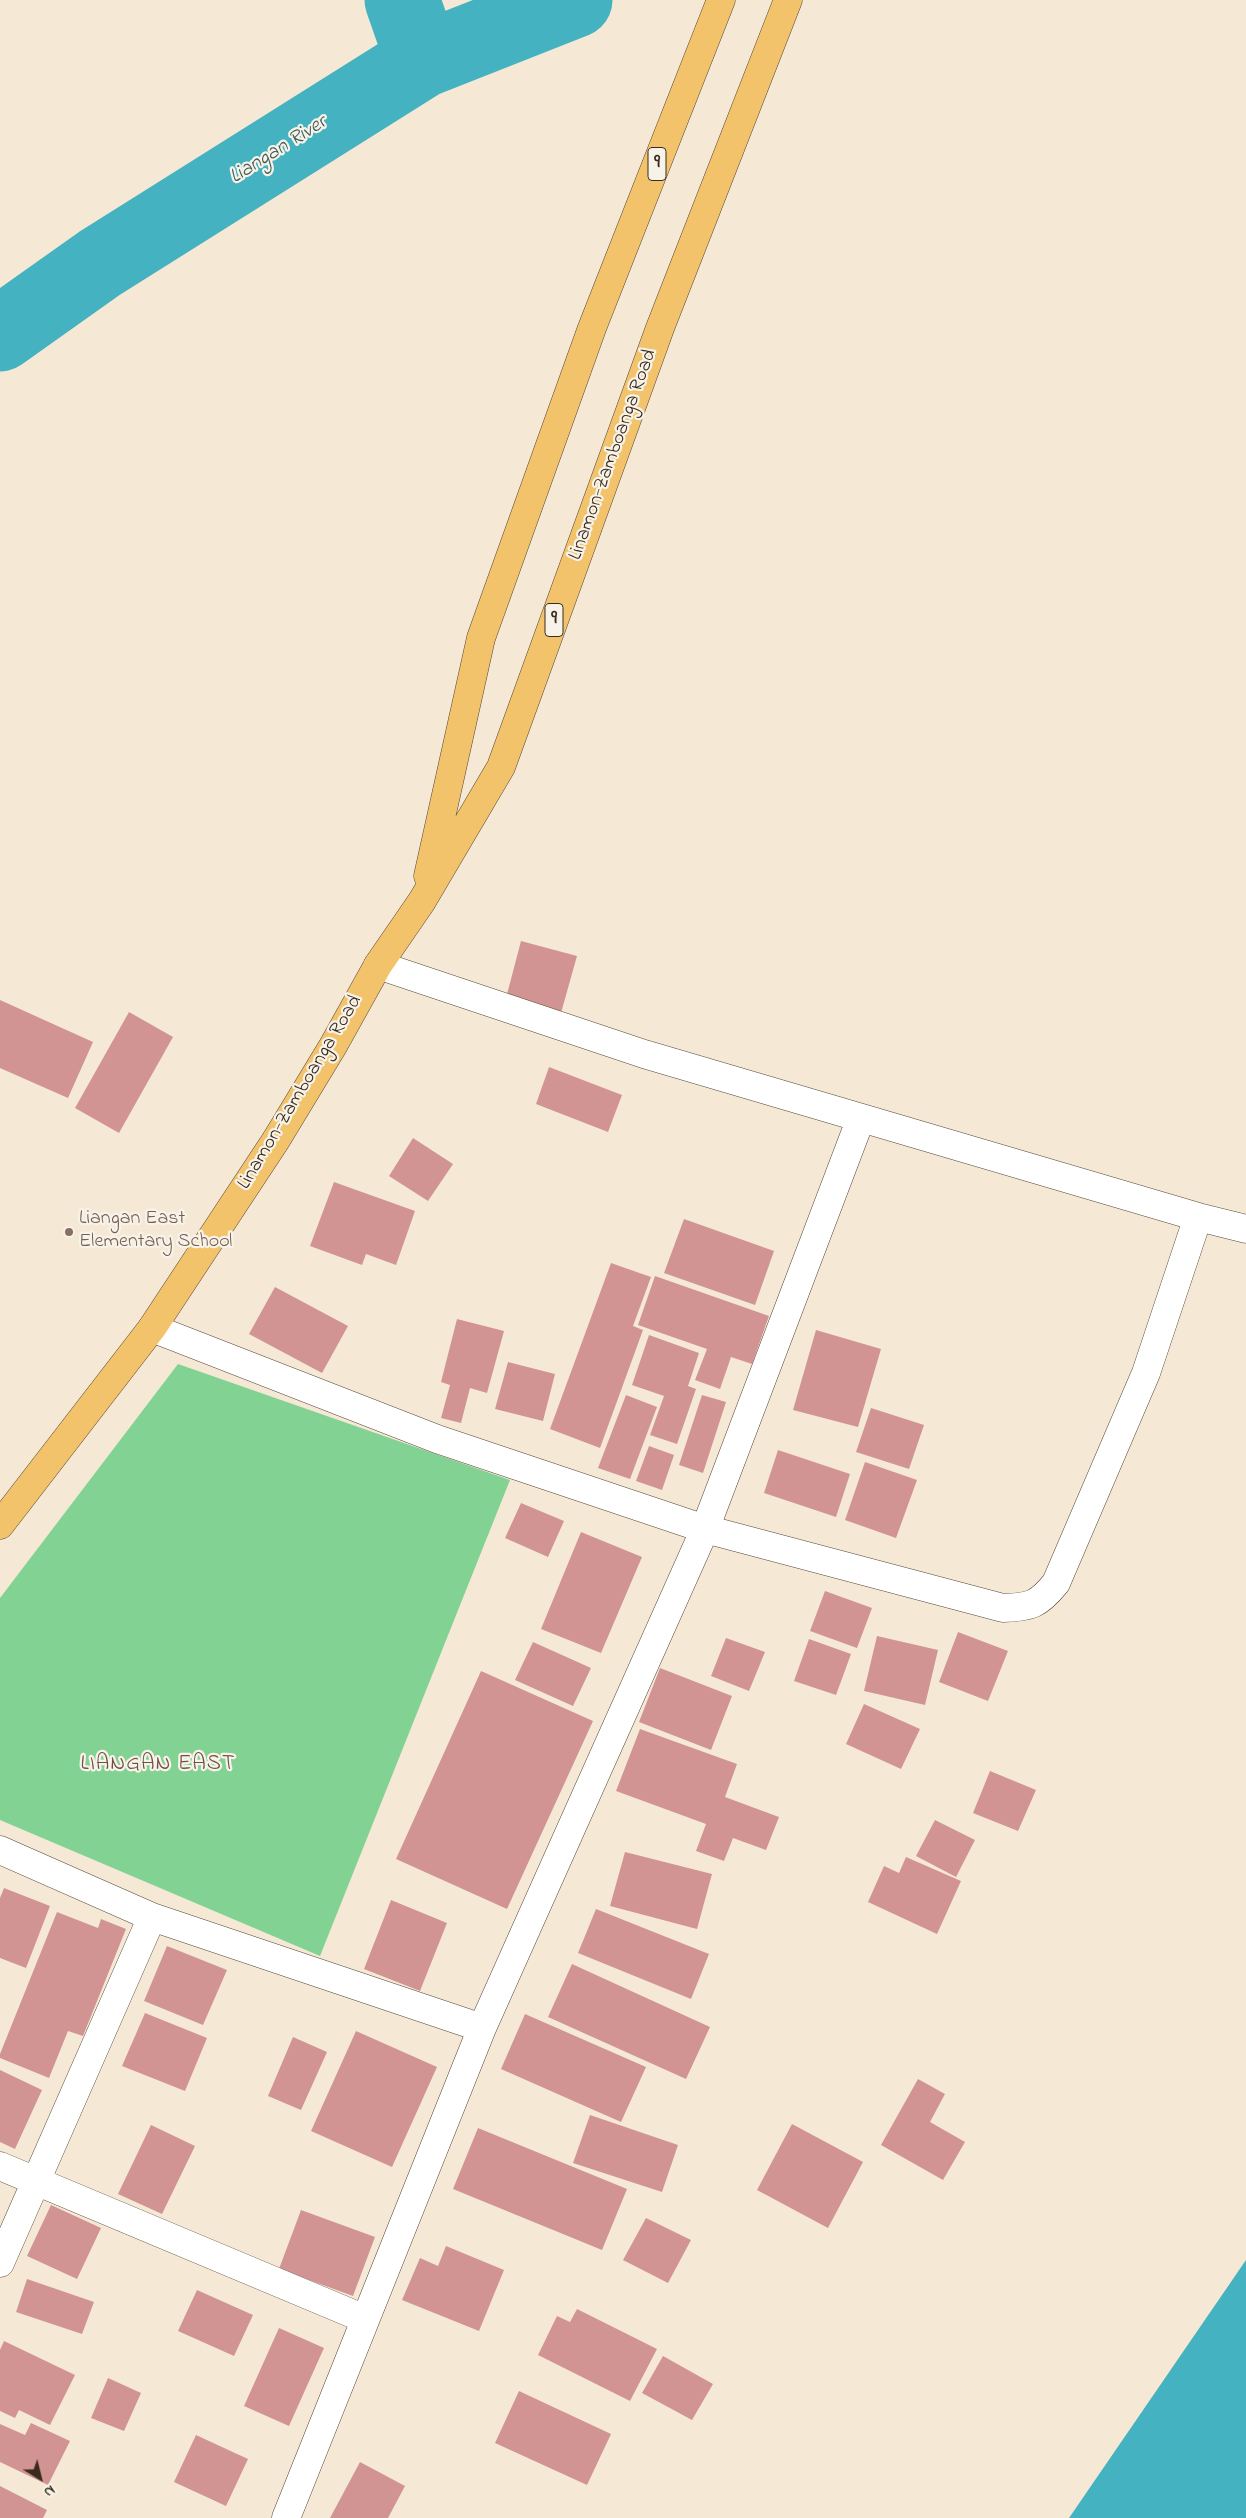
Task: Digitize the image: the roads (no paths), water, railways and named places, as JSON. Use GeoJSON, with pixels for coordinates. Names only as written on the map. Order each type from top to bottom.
{"type":"FeatureCollection","features":[{"type":"Feature","properties":{"kind":"highway","name":"Linamon-Zamboanga Road"},"geometry":{"type":"LineString","coordinates":[[422,900],[481,638],[592,328],[721,0]]}},
{"type":"Feature","properties":{"kind":"highway","name":"Linamon-Zamboanga Road"},"geometry":{"type":"LineString","coordinates":[[0,1525],[152,1328],[276,1140],[333,1046],[378,965],[422,900],[501,767],[660,328],[788,0]]}},
{"type":"Feature","properties":{"kind":"street"},"geometry":{"type":"LineString","coordinates":[[378,965],[644,1054],[1198,1217],[1246,1229]]}},
{"type":"Feature","properties":{"kind":"street"},"geometry":{"type":"LineString","coordinates":[[286,2518],[482,2028],[705,1529],[861,1118]]}},
{"type":"Feature","properties":{"kind":"street"},"geometry":{"type":"LineString","coordinates":[[152,1328],[436,1439],[705,1529],[1003,1608],[1024,1607],[1043,1600],[1056,1583],[1146,1373],[1198,1217]]}},
{"type":"Feature","properties":{"kind":"street"},"geometry":{"type":"LineString","coordinates":[[0,1850],[152,1917],[482,2028]]}},
{"type":"Feature","properties":{"kind":"street"},"geometry":{"type":"LineString","coordinates":[[0,2264],[152,1917]]}},
{"type":"Feature","properties":{"kind":"street"},"geometry":{"type":"LineString","coordinates":[[0,2166],[364,2319]]}},
{"type":"Feature","properties":{"kind":"water"},"geometry":{"type":"Polygon","coordinates":[[[1246,2260],[1246,2518],[1069,2518],[1246,2260]]]}},
{"type":"Feature","properties":{"kind":"waterway"},"geometry":{"type":"LineString","coordinates":[[402,0],[423,60]]}},
{"type":"Feature","properties":{"kind":"waterway","name":"Liangan River"},"geometry":{"type":"LineString","coordinates":[[0,334],[100,263],[423,60],[575,0]]}},
{"type":"Feature","properties":{"kind":"place","name":"Liangan East Elementary School"},"geometry":{"type":"Point","coordinates":[69,1232]}},
{"type":"Feature","properties":{"kind":"district","name":"LIANGAN EAST"},"geometry":{"type":"Point","coordinates":[158,1765]}}]}
